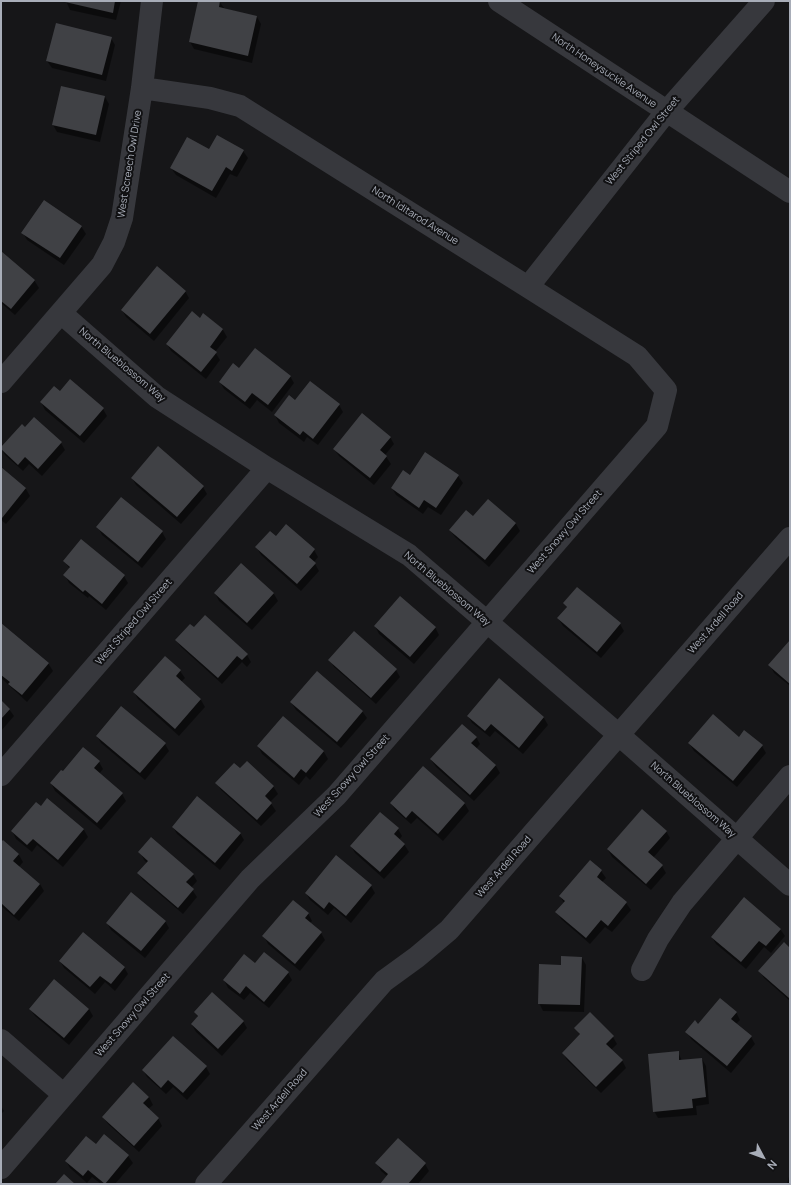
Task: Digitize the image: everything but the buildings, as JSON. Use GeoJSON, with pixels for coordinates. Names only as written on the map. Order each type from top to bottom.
{"type":"FeatureCollection","features":[{"type":"Feature","properties":{"kind":"street","name":"West Screech Owl Drive"},"geometry":{"type":"LineString","coordinates":[[1,382],[102,265],[114,242],[122,218],[142,88],[152,1]]}},
{"type":"Feature","properties":{"kind":"street","name":"North Honeysuckle Avenue"},"geometry":{"type":"LineString","coordinates":[[498,1],[790,192]]}},
{"type":"Feature","properties":{"kind":"street","name":"West Striped Owl Street"},"geometry":{"type":"LineString","coordinates":[[528,287],[666,112],[764,1]]}},
{"type":"Feature","properties":{"kind":"street","name":"North Iditarod Avenue"},"geometry":{"type":"LineString","coordinates":[[142,88],[210,98],[240,106],[637,356],[666,390]]}},
{"type":"Feature","properties":{"kind":"street","name":"North Blueblossom Way"},"geometry":{"type":"LineString","coordinates":[[61,313],[157,397],[267,468],[409,555],[619,735],[790,885]]}},
{"type":"Feature","properties":{"kind":"street","name":"West Snowy Owl Street"},"geometry":{"type":"LineString","coordinates":[[1,1168],[250,879],[337,795],[657,426],[666,390]]}},
{"type":"Feature","properties":{"kind":"street","name":"West Striped Owl Street"},"geometry":{"type":"LineString","coordinates":[[1,776],[267,468]]}},
{"type":"Feature","properties":{"kind":"street","name":"West Ardell Road"},"geometry":{"type":"LineString","coordinates":[[206,1184],[384,981],[417,958],[449,930],[790,538]]}},
{"type":"Feature","properties":{"kind":"street"},"geometry":{"type":"LineString","coordinates":[[642,970],[658,939],[682,903],[790,776]]}},
{"type":"Feature","properties":{"kind":"street"},"geometry":{"type":"LineString","coordinates":[[1,1040],[64,1095]]}}]}
